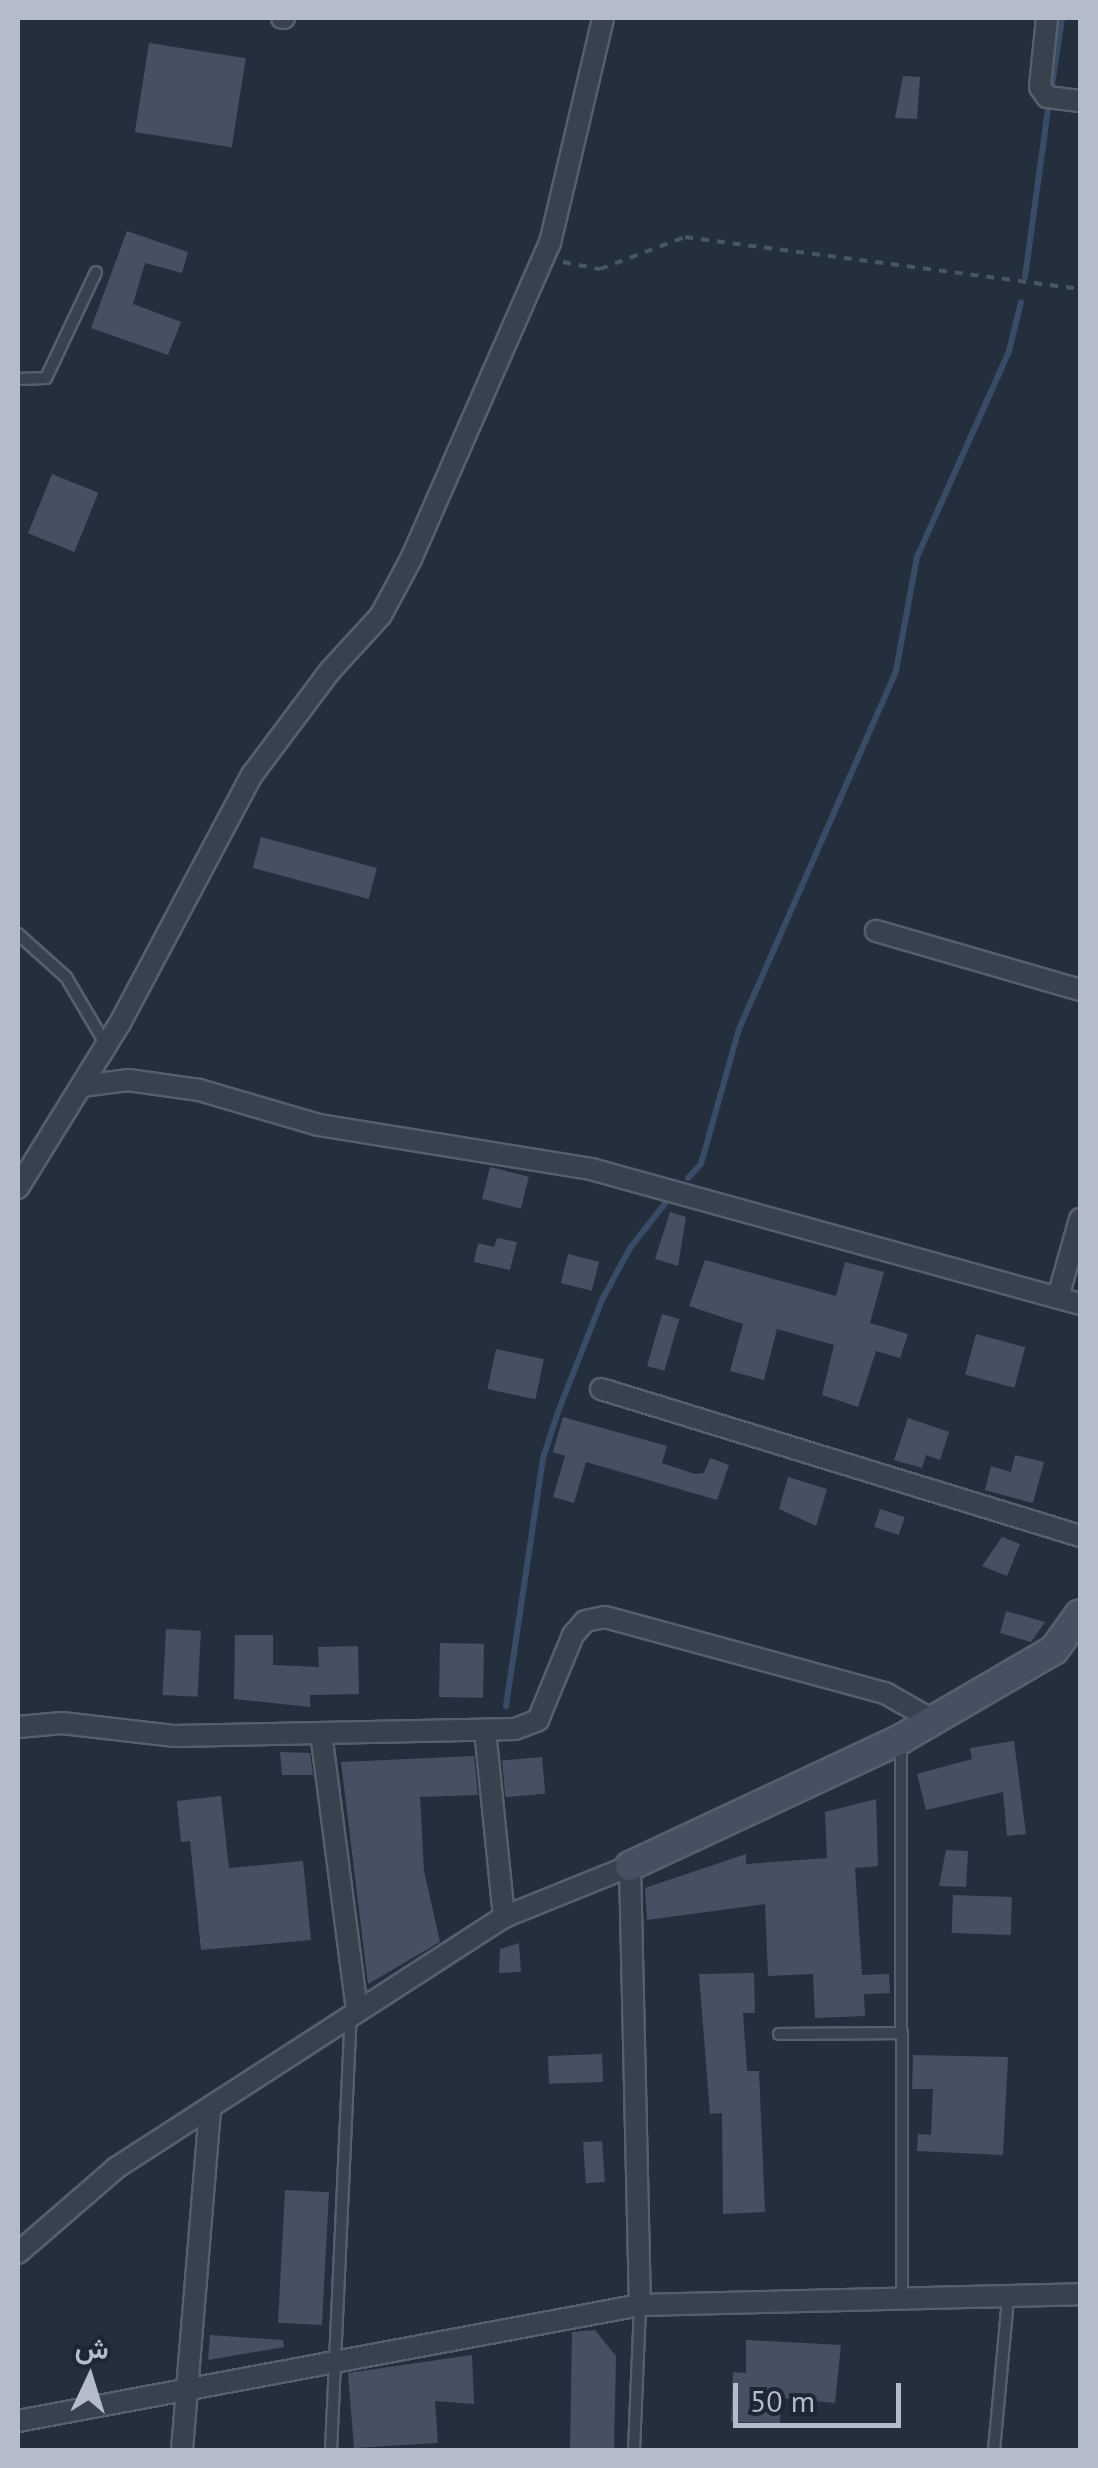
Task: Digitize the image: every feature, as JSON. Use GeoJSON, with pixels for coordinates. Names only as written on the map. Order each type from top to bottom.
{"type":"FeatureCollection","features":[{"type":"Feature","properties":{"kind":"street"},"geometry":{"type":"LineString","coordinates":[[18,1188],[106,1046],[252,775],[329,672],[381,615],[544,258],[604,18]]}},
{"type":"Feature","properties":{"kind":"street"},"geometry":{"type":"LineString","coordinates":[[1046,18],[1040,87],[1047,97],[1080,101]]}},
{"type":"Feature","properties":{"kind":"street"},"geometry":{"type":"LineString","coordinates":[[876,931],[1080,990]]}},
{"type":"Feature","properties":{"kind":"street"},"geometry":{"type":"LineString","coordinates":[[82,1086],[128,1080],[198,1090],[320,1125],[591,1169],[1080,1304]]}},
{"type":"Feature","properties":{"kind":"street"},"geometry":{"type":"LineString","coordinates":[[1058,1297],[1080,1218]]}},
{"type":"Feature","properties":{"kind":"street"},"geometry":{"type":"LineString","coordinates":[[601,1390],[1080,1536]]}},
{"type":"Feature","properties":{"kind":"street"},"geometry":{"type":"LineString","coordinates":[[18,2253],[116,2168],[504,1916],[630,1866],[901,1739],[1054,1650],[1080,1614]]}},
{"type":"Feature","properties":{"kind":"street"},"geometry":{"type":"LineString","coordinates":[[18,1727],[62,1723],[175,1736],[485,1730],[538,1720],[573,1635],[585,1622],[605,1617],[885,1693],[931,1719]]}},
{"type":"Feature","properties":{"kind":"street"},"geometry":{"type":"LineString","coordinates":[[485,1730],[504,1916]]}},
{"type":"Feature","properties":{"kind":"street"},"geometry":{"type":"LineString","coordinates":[[320,1733],[354,2012]]}},
{"type":"Feature","properties":{"kind":"street"},"geometry":{"type":"LineString","coordinates":[[630,1866],[640,2305]]}},
{"type":"Feature","properties":{"kind":"street"},"geometry":{"type":"LineString","coordinates":[[182,2450],[210,2107]]}},
{"type":"Feature","properties":{"kind":"street"},"geometry":{"type":"LineString","coordinates":[[18,2421],[186,2386],[640,2305],[1008,2300],[1080,2294]]}},
{"type":"Feature","properties":{"kind":"lane"},"geometry":{"type":"LineString","coordinates":[[18,379],[46,378],[96,272]]}},
{"type":"Feature","properties":{"kind":"lane"},"geometry":{"type":"LineString","coordinates":[[18,934],[66,977],[106,1046]]}},
{"type":"Feature","properties":{"kind":"lane"},"geometry":{"type":"LineString","coordinates":[[901,1739],[902,2302]]}},
{"type":"Feature","properties":{"kind":"lane"},"geometry":{"type":"LineString","coordinates":[[331,2450],[354,2012]]}},
{"type":"Feature","properties":{"kind":"lane"},"geometry":{"type":"LineString","coordinates":[[778,2034],[902,2033]]}},
{"type":"Feature","properties":{"kind":"lane"},"geometry":{"type":"LineString","coordinates":[[994,2450],[1008,2300]]}},
{"type":"Feature","properties":{"kind":"lane"},"geometry":{"type":"LineString","coordinates":[[634,2450],[640,2305]]}},
{"type":"Feature","properties":{"kind":"path"},"geometry":{"type":"LineString","coordinates":[[544,258],[600,268],[684,237],[1080,289]]}},
{"type":"Feature","properties":{"kind":"building"},"geometry":{"type":"Polygon","coordinates":[[[149,43],[246,58],[232,147],[135,132],[149,43]]]}},
{"type":"Feature","properties":{"kind":"building"},"geometry":{"type":"Polygon","coordinates":[[[903,76],[920,77],[917,119],[895,118],[903,76]]]}},
{"type":"Feature","properties":{"kind":"building"},"geometry":{"type":"Polygon","coordinates":[[[127,231],[188,252],[182,273],[145,263],[133,304],[181,322],[168,355],[91,328],[127,231]]]}},
{"type":"Feature","properties":{"kind":"building"},"geometry":{"type":"Polygon","coordinates":[[[52,474],[98,493],[74,552],[28,533],[52,474]]]}},
{"type":"Feature","properties":{"kind":"building"},"geometry":{"type":"Polygon","coordinates":[[[261,837],[377,868],[369,899],[253,868],[261,837]]]}},
{"type":"Feature","properties":{"kind":"building"},"geometry":{"type":"Polygon","coordinates":[[[490,1167],[529,1177],[521,1209],[482,1199],[490,1167]]]}},
{"type":"Feature","properties":{"kind":"building"},"geometry":{"type":"Polygon","coordinates":[[[670,1212],[686,1217],[678,1266],[655,1259],[670,1212]]]}},
{"type":"Feature","properties":{"kind":"building"},"geometry":{"type":"Polygon","coordinates":[[[497,1238],[517,1242],[510,1270],[474,1262],[478,1243],[494,1247],[497,1238]]]}},
{"type":"Feature","properties":{"kind":"building"},"geometry":{"type":"Polygon","coordinates":[[[568,1254],[599,1262],[592,1291],[561,1283],[568,1254]]]}},
{"type":"Feature","properties":{"kind":"building"},"geometry":{"type":"Polygon","coordinates":[[[705,1260],[836,1296],[845,1262],[884,1272],[870,1323],[908,1334],[900,1358],[876,1351],[858,1407],[822,1395],[834,1345],[777,1329],[764,1380],[730,1371],[743,1324],[689,1306],[705,1260]]]}},
{"type":"Feature","properties":{"kind":"building"},"geometry":{"type":"Polygon","coordinates":[[[662,1314],[679,1319],[664,1371],[647,1366],[662,1314]]]}},
{"type":"Feature","properties":{"kind":"building"},"geometry":{"type":"Polygon","coordinates":[[[976,1334],[1025,1347],[1014,1388],[965,1375],[976,1334]]]}},
{"type":"Feature","properties":{"kind":"building"},"geometry":{"type":"Polygon","coordinates":[[[496,1349],[544,1359],[535,1399],[487,1389],[496,1349]]]}},
{"type":"Feature","properties":{"kind":"building"},"geometry":{"type":"Polygon","coordinates":[[[563,1417],[667,1446],[662,1463],[695,1474],[704,1473],[710,1458],[729,1465],[717,1500],[586,1462],[574,1503],[553,1497],[565,1456],[553,1452],[563,1417]]]}},
{"type":"Feature","properties":{"kind":"building"},"geometry":{"type":"Polygon","coordinates":[[[908,1418],[949,1432],[940,1460],[926,1455],[922,1468],[894,1460],[908,1418]]]}},
{"type":"Feature","properties":{"kind":"building"},"geometry":{"type":"Polygon","coordinates":[[[1015,1455],[1044,1462],[1033,1503],[985,1490],[991,1466],[1011,1472],[1015,1455]]]}},
{"type":"Feature","properties":{"kind":"building"},"geometry":{"type":"Polygon","coordinates":[[[788,1477],[827,1489],[816,1526],[779,1509],[788,1477]]]}},
{"type":"Feature","properties":{"kind":"building"},"geometry":{"type":"Polygon","coordinates":[[[880,1509],[905,1517],[899,1535],[874,1527],[880,1509]]]}},
{"type":"Feature","properties":{"kind":"building"},"geometry":{"type":"Polygon","coordinates":[[[1002,1537],[1020,1544],[1007,1576],[982,1566],[1002,1537]]]}},
{"type":"Feature","properties":{"kind":"building"},"geometry":{"type":"Polygon","coordinates":[[[1006,1611],[1045,1622],[1031,1642],[1000,1633],[1006,1611]]]}},
{"type":"Feature","properties":{"kind":"building"},"geometry":{"type":"Polygon","coordinates":[[[166,1629],[201,1631],[197,1697],[163,1695],[166,1629]]]}},
{"type":"Feature","properties":{"kind":"building"},"geometry":{"type":"Polygon","coordinates":[[[235,1635],[273,1635],[273,1665],[319,1667],[318,1647],[358,1646],[359,1694],[310,1695],[310,1707],[234,1699],[235,1635]]]}},
{"type":"Feature","properties":{"kind":"building"},"geometry":{"type":"Polygon","coordinates":[[[440,1643],[484,1644],[483,1698],[439,1697],[440,1643]]]}},
{"type":"Feature","properties":{"kind":"building"},"geometry":{"type":"Polygon","coordinates":[[[1014,1741],[1026,1834],[1007,1836],[1003,1792],[926,1810],[917,1774],[972,1759],[970,1748],[1014,1741]]]}},
{"type":"Feature","properties":{"kind":"building"},"geometry":{"type":"Polygon","coordinates":[[[280,1752],[310,1753],[313,1775],[282,1775],[280,1752]]]}},
{"type":"Feature","properties":{"kind":"building"},"geometry":{"type":"Polygon","coordinates":[[[474,1756],[478,1795],[420,1797],[424,1871],[440,1942],[368,1984],[341,1762],[474,1756]]]}},
{"type":"Feature","properties":{"kind":"building"},"geometry":{"type":"Polygon","coordinates":[[[542,1757],[545,1794],[505,1797],[502,1760],[542,1757]]]}},
{"type":"Feature","properties":{"kind":"building"},"geometry":{"type":"Polygon","coordinates":[[[221,1796],[229,1868],[303,1861],[311,1940],[201,1950],[190,1841],[181,1842],[177,1801],[221,1796]]]}},
{"type":"Feature","properties":{"kind":"building"},"geometry":{"type":"Polygon","coordinates":[[[876,1799],[878,1866],[855,1868],[862,1975],[889,1974],[890,1993],[864,1994],[865,2016],[815,2018],[813,1974],[768,1976],[765,1904],[647,1920],[645,1888],[746,1854],[746,1864],[827,1858],[825,1812],[876,1799]]]}},
{"type":"Feature","properties":{"kind":"building"},"geometry":{"type":"Polygon","coordinates":[[[946,1850],[968,1851],[966,1887],[939,1886],[946,1850]]]}},
{"type":"Feature","properties":{"kind":"building"},"geometry":{"type":"Polygon","coordinates":[[[953,1895],[1012,1897],[1011,1935],[952,1933],[953,1895]]]}},
{"type":"Feature","properties":{"kind":"building"},"geometry":{"type":"Polygon","coordinates":[[[519,1943],[521,1972],[499,1973],[500,1949],[519,1943]]]}},
{"type":"Feature","properties":{"kind":"building"},"geometry":{"type":"Polygon","coordinates":[[[754,1973],[755,2013],[743,2013],[747,2071],[759,2071],[765,2212],[723,2214],[722,2113],[710,2114],[699,1974],[754,1973]]]}},
{"type":"Feature","properties":{"kind":"building"},"geometry":{"type":"Polygon","coordinates":[[[602,2054],[603,2082],[549,2084],[548,2056],[602,2054]]]}},
{"type":"Feature","properties":{"kind":"building"},"geometry":{"type":"Polygon","coordinates":[[[913,2055],[1008,2057],[1003,2155],[917,2151],[918,2134],[931,2135],[933,2089],[912,2089],[913,2055]]]}},
{"type":"Feature","properties":{"kind":"building"},"geometry":{"type":"Polygon","coordinates":[[[602,2141],[605,2182],[586,2183],[583,2142],[602,2141]]]}},
{"type":"Feature","properties":{"kind":"building"},"geometry":{"type":"Polygon","coordinates":[[[285,2190],[329,2192],[322,2325],[278,2323],[285,2190]]]}},
{"type":"Feature","properties":{"kind":"building"},"geometry":{"type":"Polygon","coordinates":[[[595,2330],[616,2356],[614,2450],[570,2450],[572,2332],[595,2330]]]}},
{"type":"Feature","properties":{"kind":"building"},"geometry":{"type":"Polygon","coordinates":[[[210,2335],[283,2340],[284,2347],[208,2360],[210,2335]]]}},
{"type":"Feature","properties":{"kind":"building"},"geometry":{"type":"Polygon","coordinates":[[[746,2340],[841,2345],[835,2403],[781,2398],[780,2423],[731,2422],[733,2372],[746,2373],[746,2340]]]}},
{"type":"Feature","properties":{"kind":"building"},"geometry":{"type":"Polygon","coordinates":[[[472,2355],[474,2404],[435,2401],[438,2443],[354,2448],[348,2373],[472,2355]]]}},
{"type":"Feature","properties":{"kind":"waterway"},"geometry":{"type":"LineString","coordinates":[[1052,85],[1062,18]]}},
{"type":"Feature","properties":{"kind":"waterway"},"geometry":{"type":"LineString","coordinates":[[1025,277],[1048,108]]}},
{"type":"Feature","properties":{"kind":"waterway"},"geometry":{"type":"LineString","coordinates":[[688,1178],[701,1164],[739,1029],[896,671],[917,557],[1009,351],[1021,302]]}},
{"type":"Feature","properties":{"kind":"waterway"},"geometry":{"type":"LineString","coordinates":[[506,1706],[543,1458],[602,1300],[630,1248],[666,1202]]}}]}
